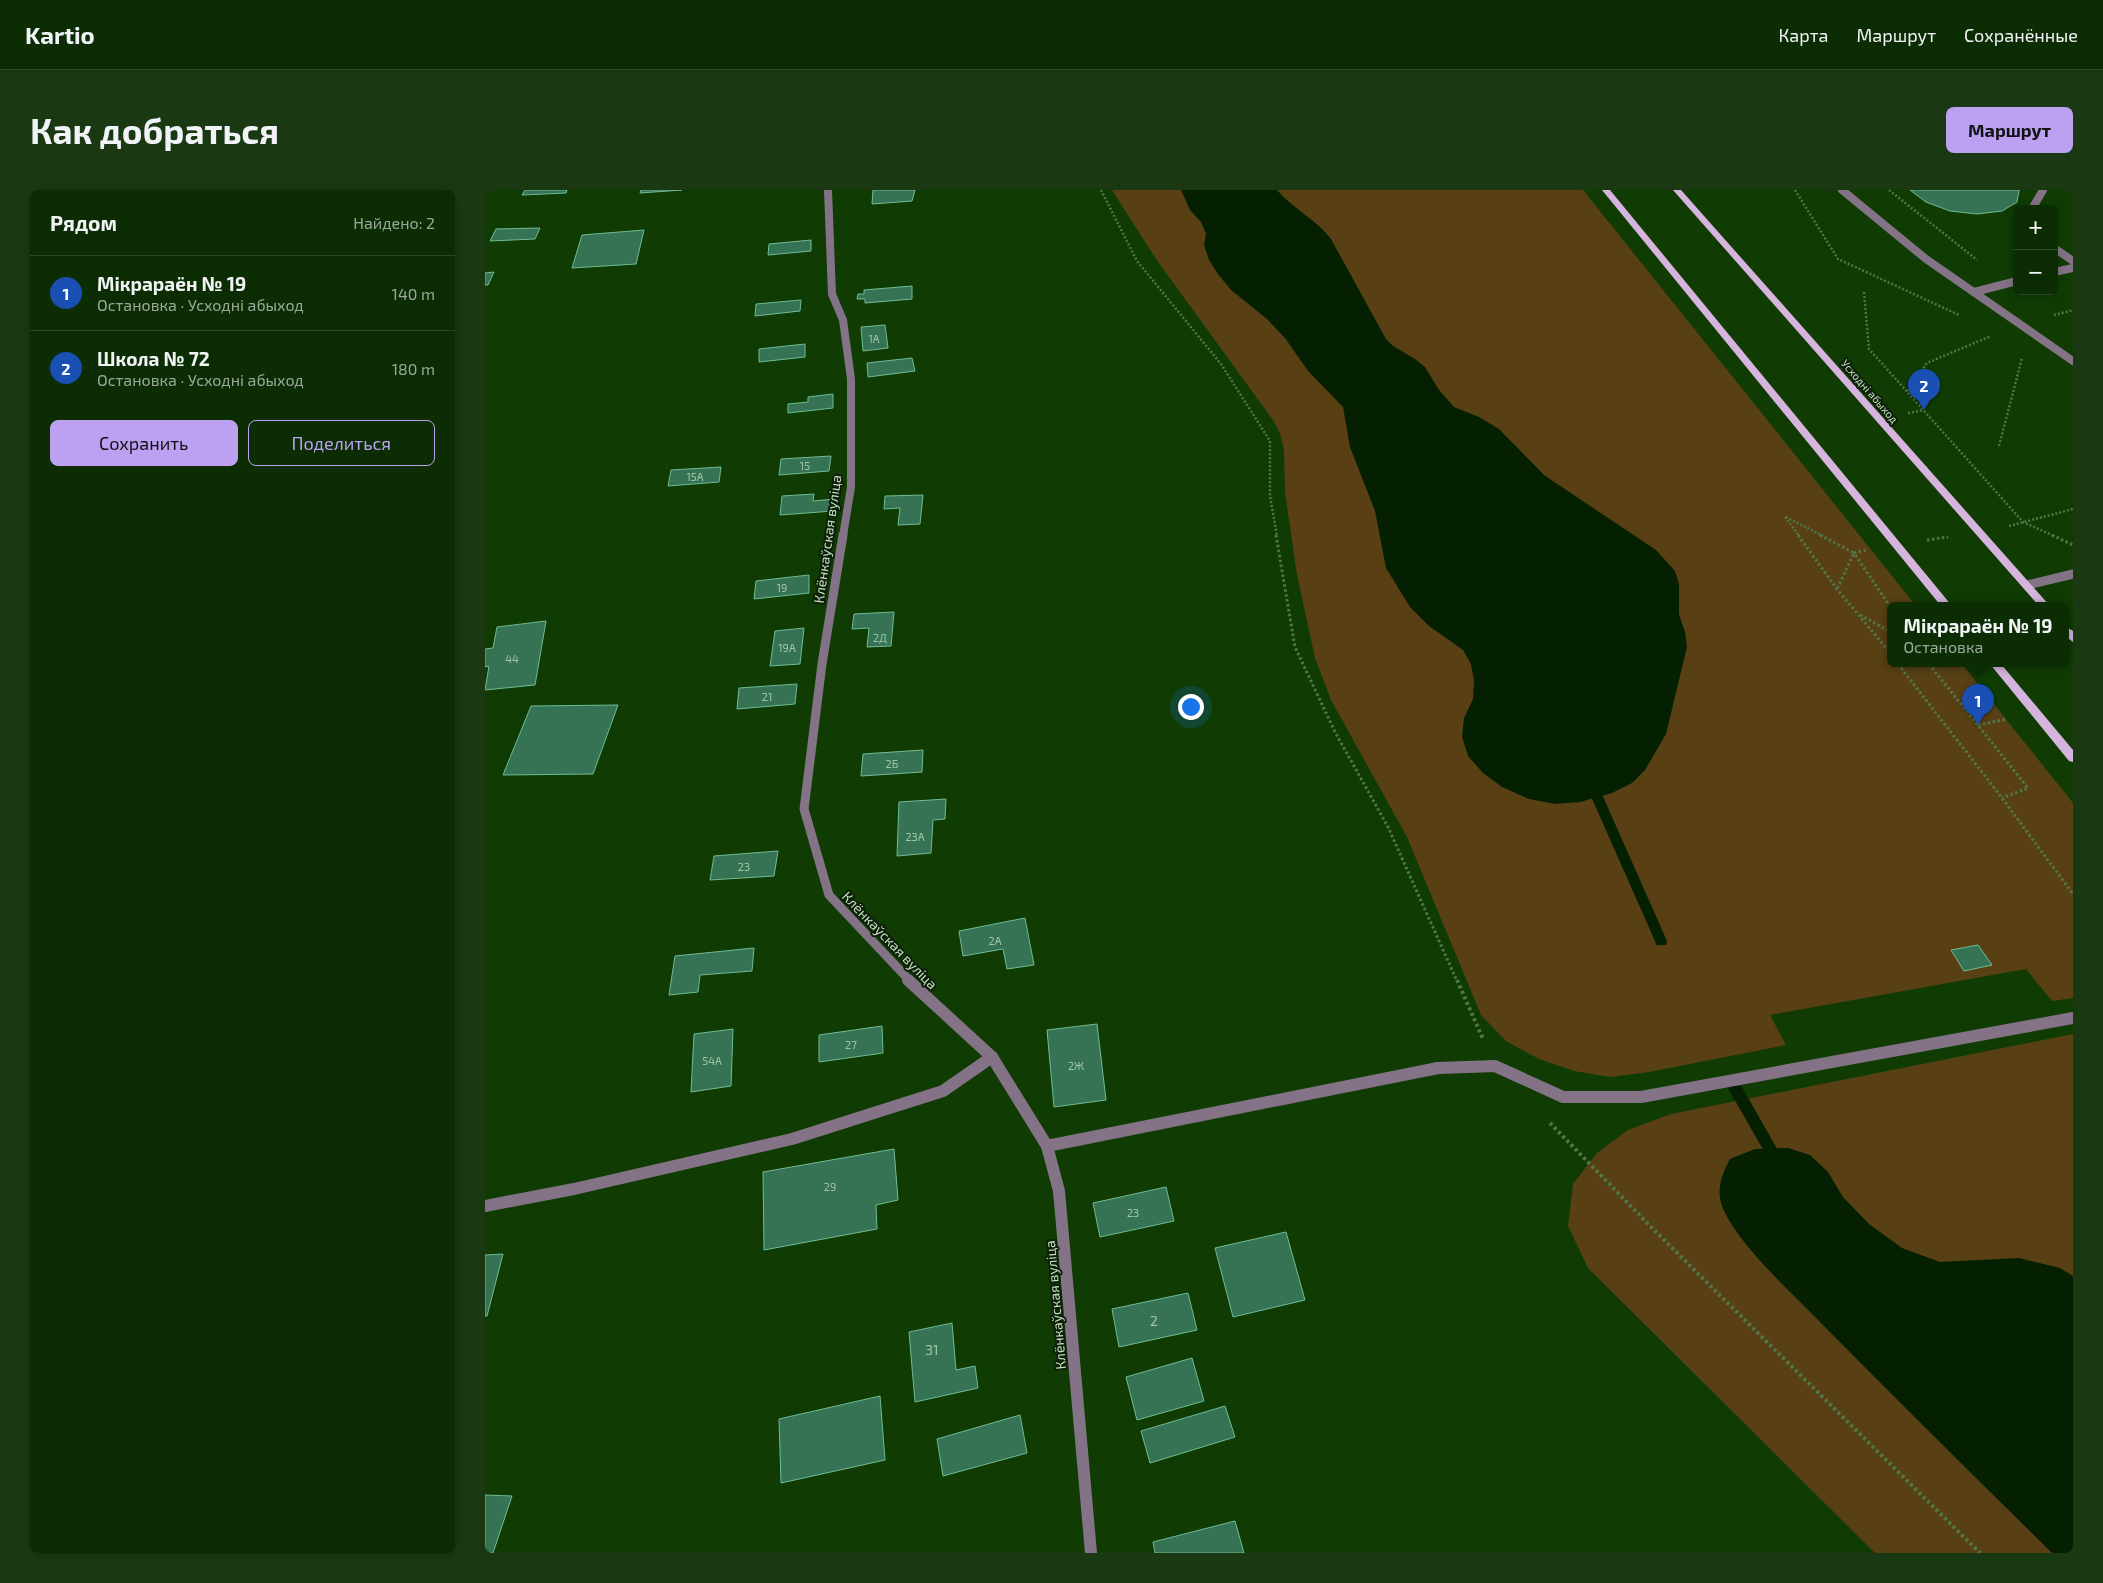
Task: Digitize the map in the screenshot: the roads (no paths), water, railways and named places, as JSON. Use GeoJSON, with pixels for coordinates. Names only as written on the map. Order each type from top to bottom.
{"type":"FeatureCollection","features":[{"type":"Feature","properties":{"kind":"main road"},"geometry":{"type":"LineString","coordinates":[[1606,190],[1944,602]]}},
{"type":"Feature","properties":{"kind":"main road","name":"Усходні абыход"},"geometry":{"type":"LineString","coordinates":[[1677,190],[2042,602]]}},
{"type":"Feature","properties":{"kind":"main road"},"geometry":{"type":"LineString","coordinates":[[1997,667],[2073,758]]}},
{"type":"Feature","properties":{"kind":"street","name":"Клёнкаўская вуліца"},"geometry":{"type":"LineString","coordinates":[[828,190],[832,294],[843,320],[851,379],[851,487],[822,664],[804,809],[829,895],[905,977],[992,1058],[1047,1146],[1059,1191],[1091,1553]]}},
{"type":"Feature","properties":{"kind":"street"},"geometry":{"type":"LineString","coordinates":[[1843,190],[1926,259],[2073,361]]}},
{"type":"Feature","properties":{"kind":"street"},"geometry":{"type":"LineString","coordinates":[[2034,205],[2043,190]]}},
{"type":"Feature","properties":{"kind":"street"},"geometry":{"type":"LineString","coordinates":[[2057,250],[2073,261]]}},
{"type":"Feature","properties":{"kind":"street"},"geometry":{"type":"LineString","coordinates":[[2058,271],[2073,268]]}},
{"type":"Feature","properties":{"kind":"street"},"geometry":{"type":"LineString","coordinates":[[1974,292],[2013,282]]}},
{"type":"Feature","properties":{"kind":"street"},"geometry":{"type":"LineString","coordinates":[[2027,585],[2073,574]]}},
{"type":"Feature","properties":{"kind":"street"},"geometry":{"type":"LineString","coordinates":[[1047,1146],[1438,1068],[1495,1066],[1563,1097],[1641,1097],[2073,1018]]}},
{"type":"Feature","properties":{"kind":"street"},"geometry":{"type":"LineString","coordinates":[[485,1206],[574,1189],[792,1139],[943,1091],[992,1058]]}},
{"type":"Feature","properties":{"kind":"waterway"},"geometry":{"type":"LineString","coordinates":[[1591,783],[1661,941]]}},
{"type":"Feature","properties":{"kind":"waterway"},"geometry":{"type":"LineString","coordinates":[[1734,1086],[1778,1163]]}},
{"type":"Feature","properties":{"kind":"place","name":"Школа № 72"},"geometry":{"type":"Point","coordinates":[1924,410]}},
{"type":"Feature","properties":{"kind":"place","name":"Мікрараён № 19"},"geometry":{"type":"Point","coordinates":[1978,725]}}]}
